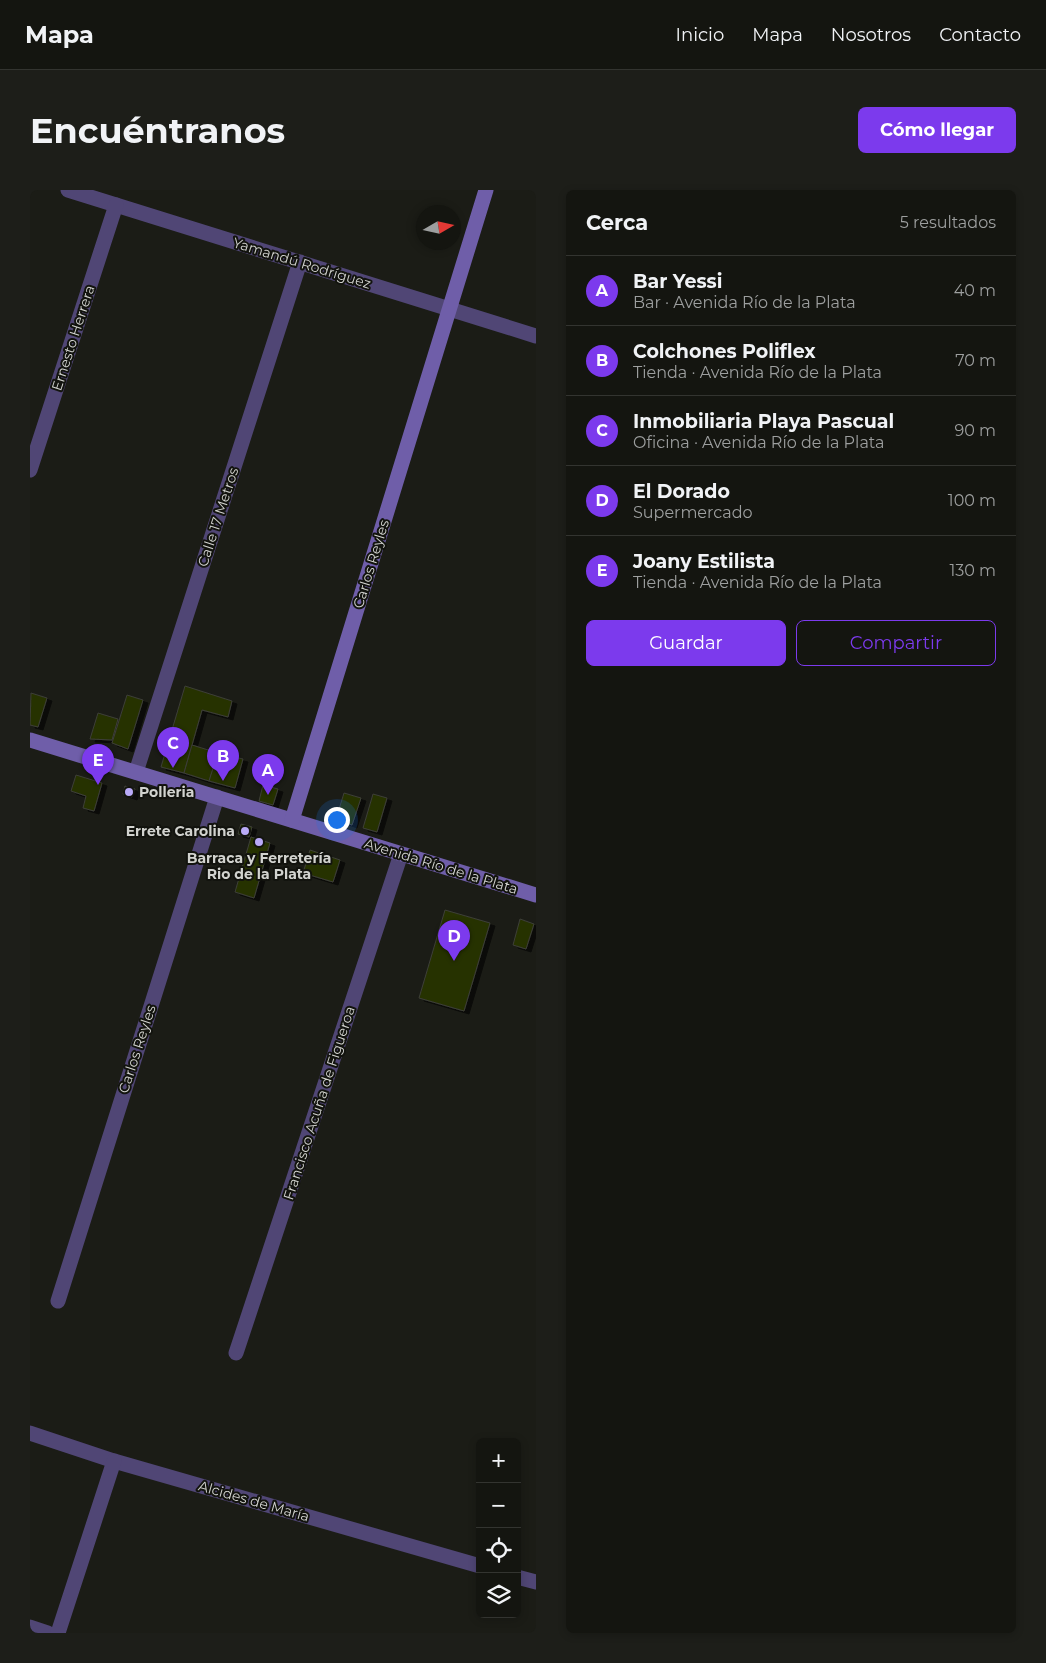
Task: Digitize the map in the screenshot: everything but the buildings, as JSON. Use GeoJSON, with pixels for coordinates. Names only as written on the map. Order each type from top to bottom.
{"type":"FeatureCollection","features":[{"type":"Feature","properties":{"kind":"street","name":"Yamandú Rodríguez"},"geometry":{"type":"LineString","coordinates":[[68,190],[536,336]]}},
{"type":"Feature","properties":{"kind":"street","name":"Carlos Reyles"},"geometry":{"type":"LineString","coordinates":[[292,820],[486,190]]}},
{"type":"Feature","properties":{"kind":"street","name":"Ernesto Herrera"},"geometry":{"type":"LineString","coordinates":[[30,470],[116,205]]}},
{"type":"Feature","properties":{"kind":"street","name":"Calle 17 Metros"},"geometry":{"type":"LineString","coordinates":[[136,772],[300,262]]}},
{"type":"Feature","properties":{"kind":"street","name":"Avenida Río de la Plata"},"geometry":{"type":"LineString","coordinates":[[30,740],[536,896]]}},
{"type":"Feature","properties":{"kind":"street","name":"Carlos Reyles"},"geometry":{"type":"LineString","coordinates":[[58,1301],[217,797]]}},
{"type":"Feature","properties":{"kind":"street","name":"Francisco Acuña de Figueroa"},"geometry":{"type":"LineString","coordinates":[[236,1353],[401,854]]}},
{"type":"Feature","properties":{"kind":"street","name":"Alcides de María"},"geometry":{"type":"LineString","coordinates":[[30,1433],[114,1461],[476,1565]]}},
{"type":"Feature","properties":{"kind":"street"},"geometry":{"type":"LineString","coordinates":[[58,1633],[114,1461]]}},
{"type":"Feature","properties":{"kind":"street"},"geometry":{"type":"LineString","coordinates":[[521,1578],[536,1582]]}},
{"type":"Feature","properties":{"kind":"street"},"geometry":{"type":"LineString","coordinates":[[30,1627],[48,1633]]}},
{"type":"Feature","properties":{"kind":"place","name":"Inmobiliaria Playa Pascual"},"geometry":{"type":"Point","coordinates":[173,768]}},
{"type":"Feature","properties":{"kind":"place","name":"Colchones Poliflex"},"geometry":{"type":"Point","coordinates":[223,781]}},
{"type":"Feature","properties":{"kind":"place","name":"Joany Estilista"},"geometry":{"type":"Point","coordinates":[98,785]}},
{"type":"Feature","properties":{"kind":"place","name":"Polleria"},"geometry":{"type":"Point","coordinates":[129,792]}},
{"type":"Feature","properties":{"kind":"place","name":"Bar Yessi"},"geometry":{"type":"Point","coordinates":[268,795]}},
{"type":"Feature","properties":{"kind":"place","name":"Errete Carolina"},"geometry":{"type":"Point","coordinates":[245,831]}},
{"type":"Feature","properties":{"kind":"place","name":"Barraca y Ferretería Rio de la Plata"},"geometry":{"type":"Point","coordinates":[259,842]}},
{"type":"Feature","properties":{"kind":"place","name":"El Dorado"},"geometry":{"type":"Point","coordinates":[454,961]}}]}
